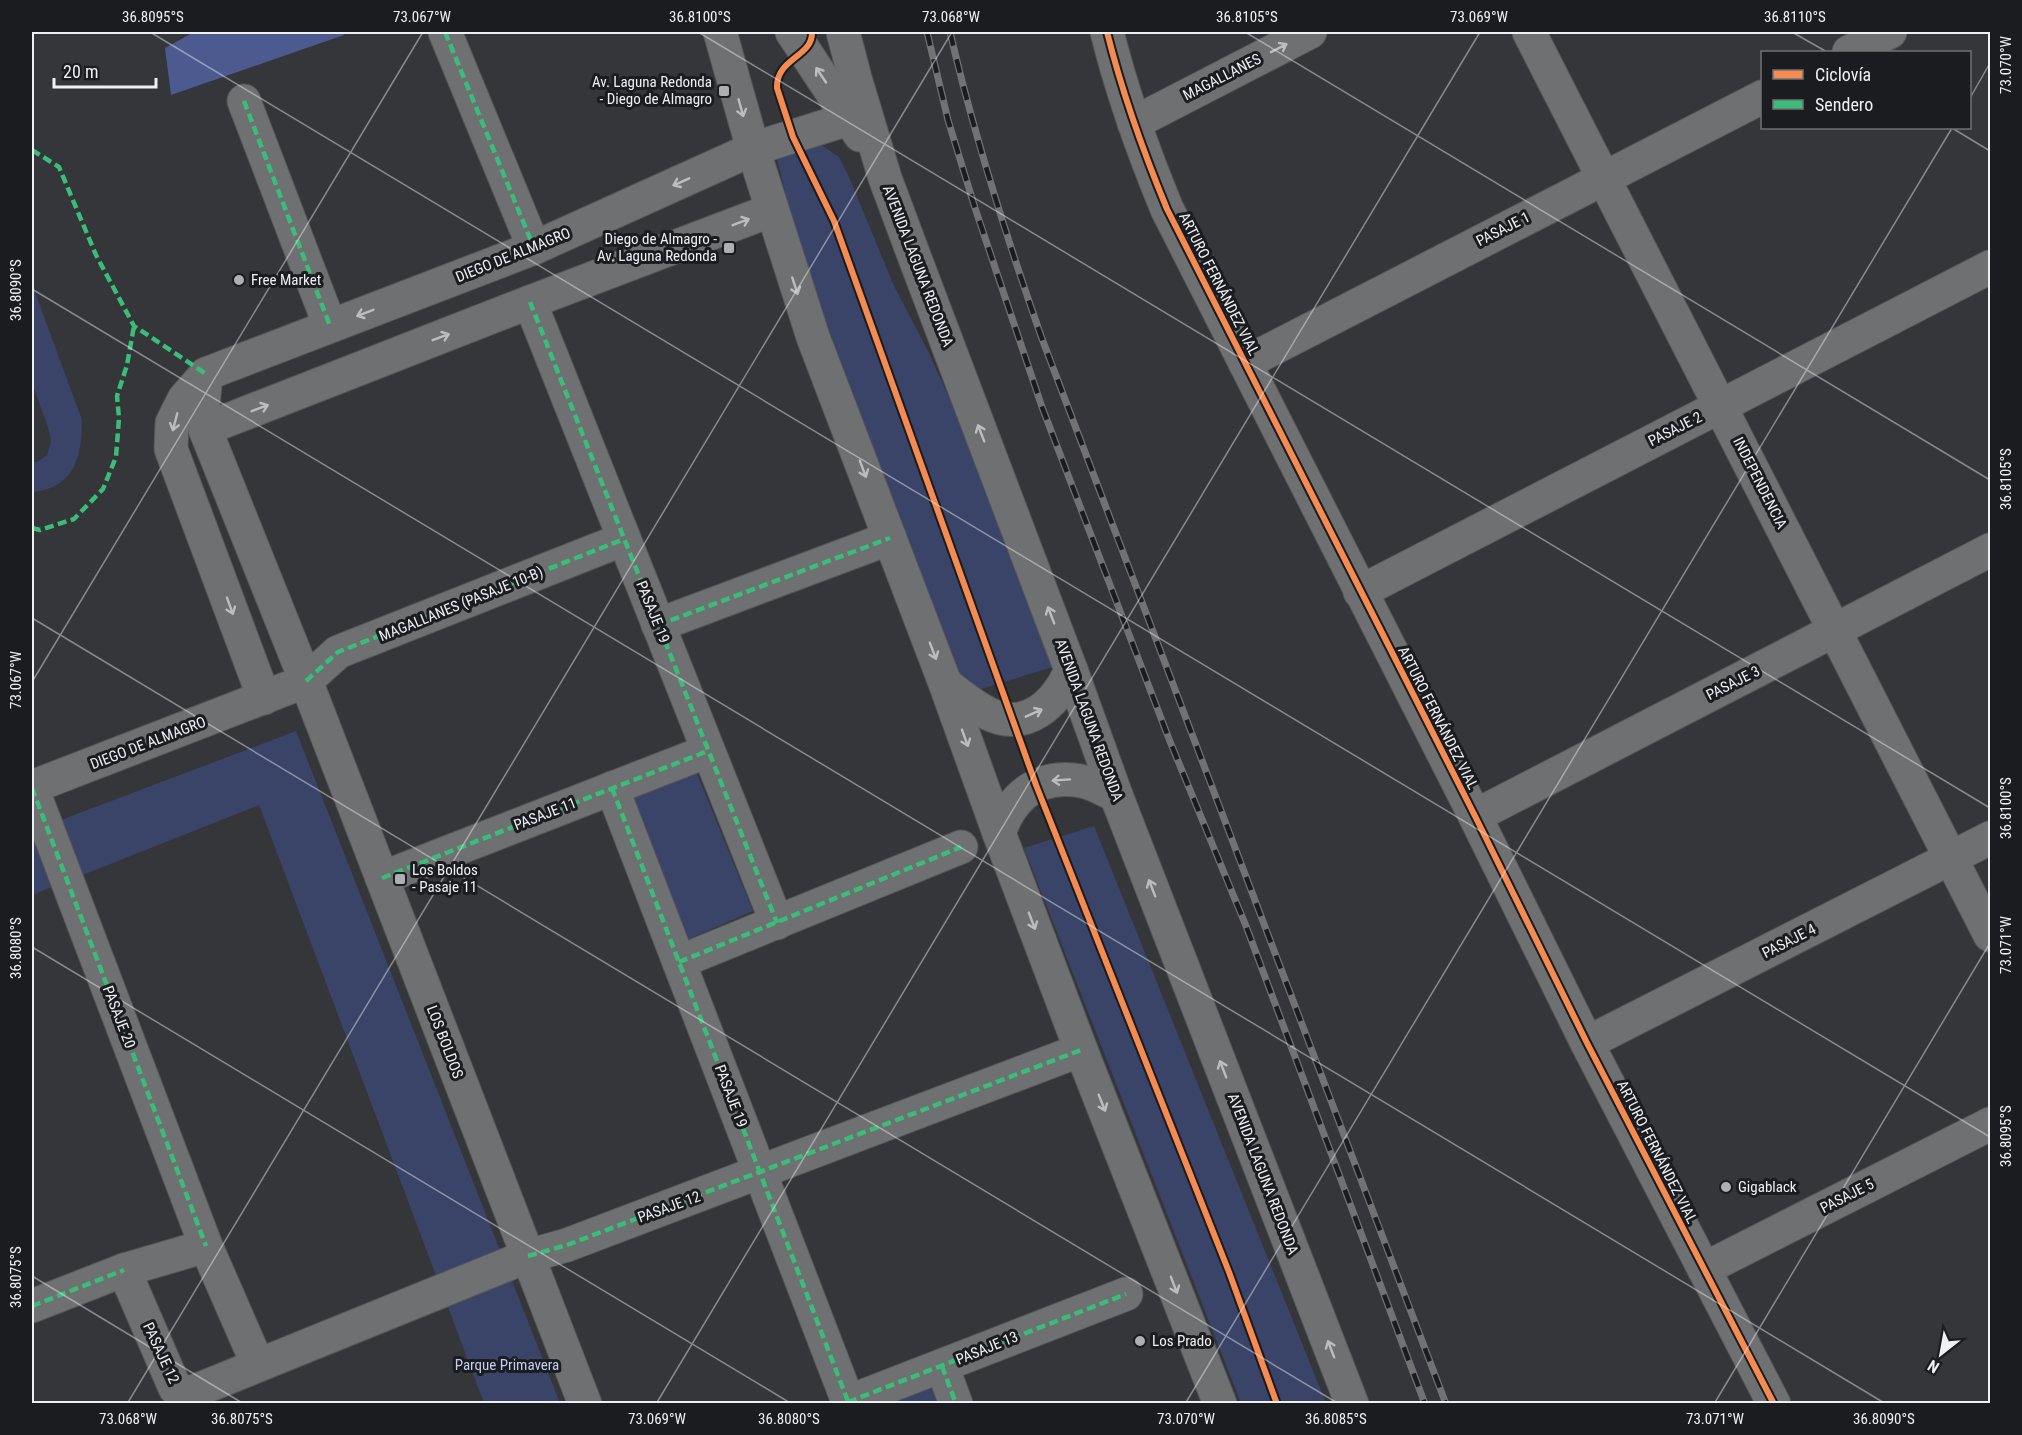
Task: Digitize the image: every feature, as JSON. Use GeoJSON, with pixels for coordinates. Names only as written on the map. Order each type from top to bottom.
{"type":"FeatureCollection","features":[{"type":"Feature","properties":{"kind":"street"},"geometry":{"type":"LineString","coordinates":[[445,32],[534,248]]}},
{"type":"Feature","properties":{"kind":"street"},"geometry":{"type":"LineString","coordinates":[[720,32],[753,149],[816,348],[945,683],[999,833],[1082,1050],[1220,1404]]}},
{"type":"Feature","properties":{"kind":"street"},"geometry":{"type":"LineString","coordinates":[[792,32],[851,118],[885,178]]}},
{"type":"Feature","properties":{"kind":"street","name":"AVENIDA LAGUNA REDONDA"},"geometry":{"type":"LineString","coordinates":[[843,32],[885,178],[1116,795],[1352,1404]]}},
{"type":"Feature","properties":{"kind":"street","name":"ARTURO FERNÁNDEZ VIAL"},"geometry":{"type":"LineString","coordinates":[[1107,32],[1115,66],[1134,123],[1167,208],[1475,816],[1587,1043],[1774,1404]]}},
{"type":"Feature","properties":{"kind":"street","name":"MAGALLANES"},"geometry":{"type":"LineString","coordinates":[[1134,123],[1310,32]]}},
{"type":"Feature","properties":{"kind":"street","name":"INDEPENDENCIA"},"geometry":{"type":"LineString","coordinates":[[1529,32],[1990,935]]}},
{"type":"Feature","properties":{"kind":"street"},"geometry":{"type":"LineString","coordinates":[[1851,51],[1890,32]]}},
{"type":"Feature","properties":{"kind":"street","name":"PASAJE 1"},"geometry":{"type":"LineString","coordinates":[[1245,363],[1761,98]]}},
{"type":"Feature","properties":{"kind":"street"},"geometry":{"type":"LineString","coordinates":[[244,101],[330,326]]}},
{"type":"Feature","properties":{"kind":"street","name":"DIEGO DE ALMAGRO"},"geometry":{"type":"LineString","coordinates":[[264,698],[171,449],[172,423],[184,399],[206,374],[534,248],[753,149],[851,118]]}},
{"type":"Feature","properties":{"kind":"street"},"geometry":{"type":"LineString","coordinates":[[205,429],[772,210]]}},
{"type":"Feature","properties":{"kind":"street","name":"PASAJE 2"},"geometry":{"type":"LineString","coordinates":[[1360,591],[1990,267]]}},
{"type":"Feature","properties":{"kind":"street","name":"PASAJE 19"},"geometry":{"type":"LineString","coordinates":[[530,302],[777,923]]}},
{"type":"Feature","properties":{"kind":"street"},"geometry":{"type":"LineString","coordinates":[[206,374],[203,406],[205,429],[306,681]]}},
{"type":"Feature","properties":{"kind":"street"},"geometry":{"type":"LineString","coordinates":[[658,625],[890,538]]}},
{"type":"Feature","properties":{"kind":"street","name":"MAGALLANES (PASAJE 10-B)"},"geometry":{"type":"LineString","coordinates":[[306,681],[338,652],[624,539]]}},
{"type":"Feature","properties":{"kind":"street","name":"PASAJE 3"},"geometry":{"type":"LineString","coordinates":[[1475,816],[1990,550]]}},
{"type":"Feature","properties":{"kind":"street"},"geometry":{"type":"LineString","coordinates":[[945,683],[971,704],[988,714],[1000,718],[1022,718],[1042,711],[1051,703],[1071,670]]}},
{"type":"Feature","properties":{"kind":"street","name":"DIEGO DE ALMAGRO"},"geometry":{"type":"LineString","coordinates":[[32,788],[306,681]]}},
{"type":"Feature","properties":{"kind":"street","name":"LOS BOLDOS"},"geometry":{"type":"LineString","coordinates":[[306,681],[585,1404]]}},
{"type":"Feature","properties":{"kind":"street","name":"PASAJE 11"},"geometry":{"type":"LineString","coordinates":[[382,878],[708,751]]}},
{"type":"Feature","properties":{"kind":"street"},"geometry":{"type":"LineString","coordinates":[[999,833],[1003,820],[1017,800],[1024,792],[1042,783],[1067,779],[1088,783],[1116,795]]}},
{"type":"Feature","properties":{"kind":"street","name":"PASAJE 20"},"geometry":{"type":"LineString","coordinates":[[32,788],[206,1246]]}},
{"type":"Feature","properties":{"kind":"street","name":"PASAJE 19"},"geometry":{"type":"LineString","coordinates":[[612,788],[849,1403]]}},
{"type":"Feature","properties":{"kind":"street","name":"PASAJE 4"},"geometry":{"type":"LineString","coordinates":[[1587,1043],[1990,838]]}},
{"type":"Feature","properties":{"kind":"street"},"geometry":{"type":"LineString","coordinates":[[679,962],[961,847]]}},
{"type":"Feature","properties":{"kind":"street","name":"PASAJE 12"},"geometry":{"type":"LineString","coordinates":[[124,1270],[175,1388],[190,1393],[528,1256],[567,1245],[761,1173],[1082,1050]]}},
{"type":"Feature","properties":{"kind":"street","name":"PASAJE 5"},"geometry":{"type":"LineString","coordinates":[[1704,1269],[1990,1124]]}},
{"type":"Feature","properties":{"kind":"street"},"geometry":{"type":"LineString","coordinates":[[32,1306],[124,1270],[206,1246],[258,1365]]}},
{"type":"Feature","properties":{"kind":"street","name":"PASAJE 13"},"geometry":{"type":"LineString","coordinates":[[849,1403],[1125,1294]]}},
{"type":"Feature","properties":{"kind":"street"},"geometry":{"type":"LineString","coordinates":[[942,1366],[956,1404]]}},
{"type":"Feature","properties":{"kind":"green space"},"geometry":{"type":"Polygon","coordinates":[[[817,142],[839,157],[849,177],[894,286],[928,351],[1069,662],[965,694],[800,252],[776,155],[817,142]]]}},
{"type":"Feature","properties":{"kind":"green space"},"geometry":{"type":"Polygon","coordinates":[[[32,284],[82,420],[82,434],[77,458],[67,477],[47,489],[33,492],[32,462],[37,462],[47,455],[51,442],[32,383],[32,284]]]}},
{"type":"Feature","properties":{"kind":"green space","name":"Parque Primavera"},"geometry":{"type":"Polygon","coordinates":[[[296,731],[560,1403],[484,1403],[259,805],[32,895],[32,831],[296,731]]]}},
{"type":"Feature","properties":{"kind":"green space"},"geometry":{"type":"Polygon","coordinates":[[[695,769],[753,911],[684,941],[626,795],[695,769]]]}},
{"type":"Feature","properties":{"kind":"green space"},"geometry":{"type":"Polygon","coordinates":[[[1094,826],[1326,1403],[1241,1403],[1024,848],[1094,826]]]}},
{"type":"Feature","properties":{"kind":"green space"},"geometry":{"type":"Polygon","coordinates":[[[936,1369],[950,1403],[865,1403],[936,1369]]]}},
{"type":"Feature","properties":{"kind":"shaded area"},"geometry":{"type":"Polygon","coordinates":[[[194,32],[342,32],[344,35],[171,95],[165,48],[194,32]]]}},
{"type":"Feature","properties":{"kind":"railway"},"geometry":{"type":"LineString","coordinates":[[927,32],[948,120],[1042,407],[1169,739],[1246,926],[1425,1404]]}},
{"type":"Feature","properties":{"kind":"railway"},"geometry":{"type":"LineString","coordinates":[[950,32],[991,185],[1041,336],[1446,1404]]}},
{"type":"Feature","properties":{"kind":"marked path"},"geometry":{"type":"LineString","coordinates":[[445,32],[534,248]]}},
{"type":"Feature","properties":{"kind":"marked path"},"geometry":{"type":"LineString","coordinates":[[244,101],[330,326]]}},
{"type":"Feature","properties":{"kind":"marked path"},"geometry":{"type":"LineString","coordinates":[[32,150],[59,167],[96,255],[134,326],[206,374]]}},
{"type":"Feature","properties":{"kind":"marked path"},"geometry":{"type":"LineString","coordinates":[[530,302],[777,923]]}},
{"type":"Feature","properties":{"kind":"marked path"},"geometry":{"type":"LineString","coordinates":[[32,528],[40,530],[74,519],[103,489],[116,457],[119,418],[117,396],[127,365],[134,326]]}},
{"type":"Feature","properties":{"kind":"marked path"},"geometry":{"type":"LineString","coordinates":[[658,625],[890,538]]}},
{"type":"Feature","properties":{"kind":"marked path"},"geometry":{"type":"LineString","coordinates":[[306,681],[338,652],[624,539]]}},
{"type":"Feature","properties":{"kind":"marked path"},"geometry":{"type":"LineString","coordinates":[[382,878],[708,751]]}},
{"type":"Feature","properties":{"kind":"marked path"},"geometry":{"type":"LineString","coordinates":[[32,788],[206,1246]]}},
{"type":"Feature","properties":{"kind":"marked path"},"geometry":{"type":"LineString","coordinates":[[612,788],[849,1404]]}},
{"type":"Feature","properties":{"kind":"marked path"},"geometry":{"type":"LineString","coordinates":[[679,962],[961,847]]}},
{"type":"Feature","properties":{"kind":"marked path"},"geometry":{"type":"LineString","coordinates":[[528,1256],[567,1245],[1081,1050]]}},
{"type":"Feature","properties":{"kind":"marked path"},"geometry":{"type":"LineString","coordinates":[[32,1306],[124,1270]]}},
{"type":"Feature","properties":{"kind":"marked path"},"geometry":{"type":"LineString","coordinates":[[848,1402],[1126,1294]]}},
{"type":"Feature","properties":{"kind":"marked path"},"geometry":{"type":"LineString","coordinates":[[942,1366],[956,1404]]}},
{"type":"Feature","properties":{"kind":"cycle path"},"geometry":{"type":"LineString","coordinates":[[812,32],[807,47],[782,70],[778,78],[777,88],[793,137],[834,221],[1036,785],[1229,1272],[1277,1404]]}},
{"type":"Feature","properties":{"kind":"cycle path"},"geometry":{"type":"LineString","coordinates":[[1107,32],[1119,77],[1167,209],[1475,816],[1587,1043],[1774,1404]]}},
{"type":"Feature","properties":{"kind":"place","name":"Av. Laguna Redonda - Diego de Almagro"},"geometry":{"type":"Point","coordinates":[724,91]}},
{"type":"Feature","properties":{"kind":"place","name":"Diego de Almagro - Av. Laguna Redonda"},"geometry":{"type":"Point","coordinates":[729,248]}},
{"type":"Feature","properties":{"kind":"place","name":"Free Market"},"geometry":{"type":"Point","coordinates":[239,280]}},
{"type":"Feature","properties":{"kind":"place","name":"Los Boldos - Pasaje 11"},"geometry":{"type":"Point","coordinates":[400,879]}},
{"type":"Feature","properties":{"kind":"place","name":"Gigablack"},"geometry":{"type":"Point","coordinates":[1726,1187]}},
{"type":"Feature","properties":{"kind":"place","name":"Los Prado"},"geometry":{"type":"Point","coordinates":[1140,1341]}}]}
